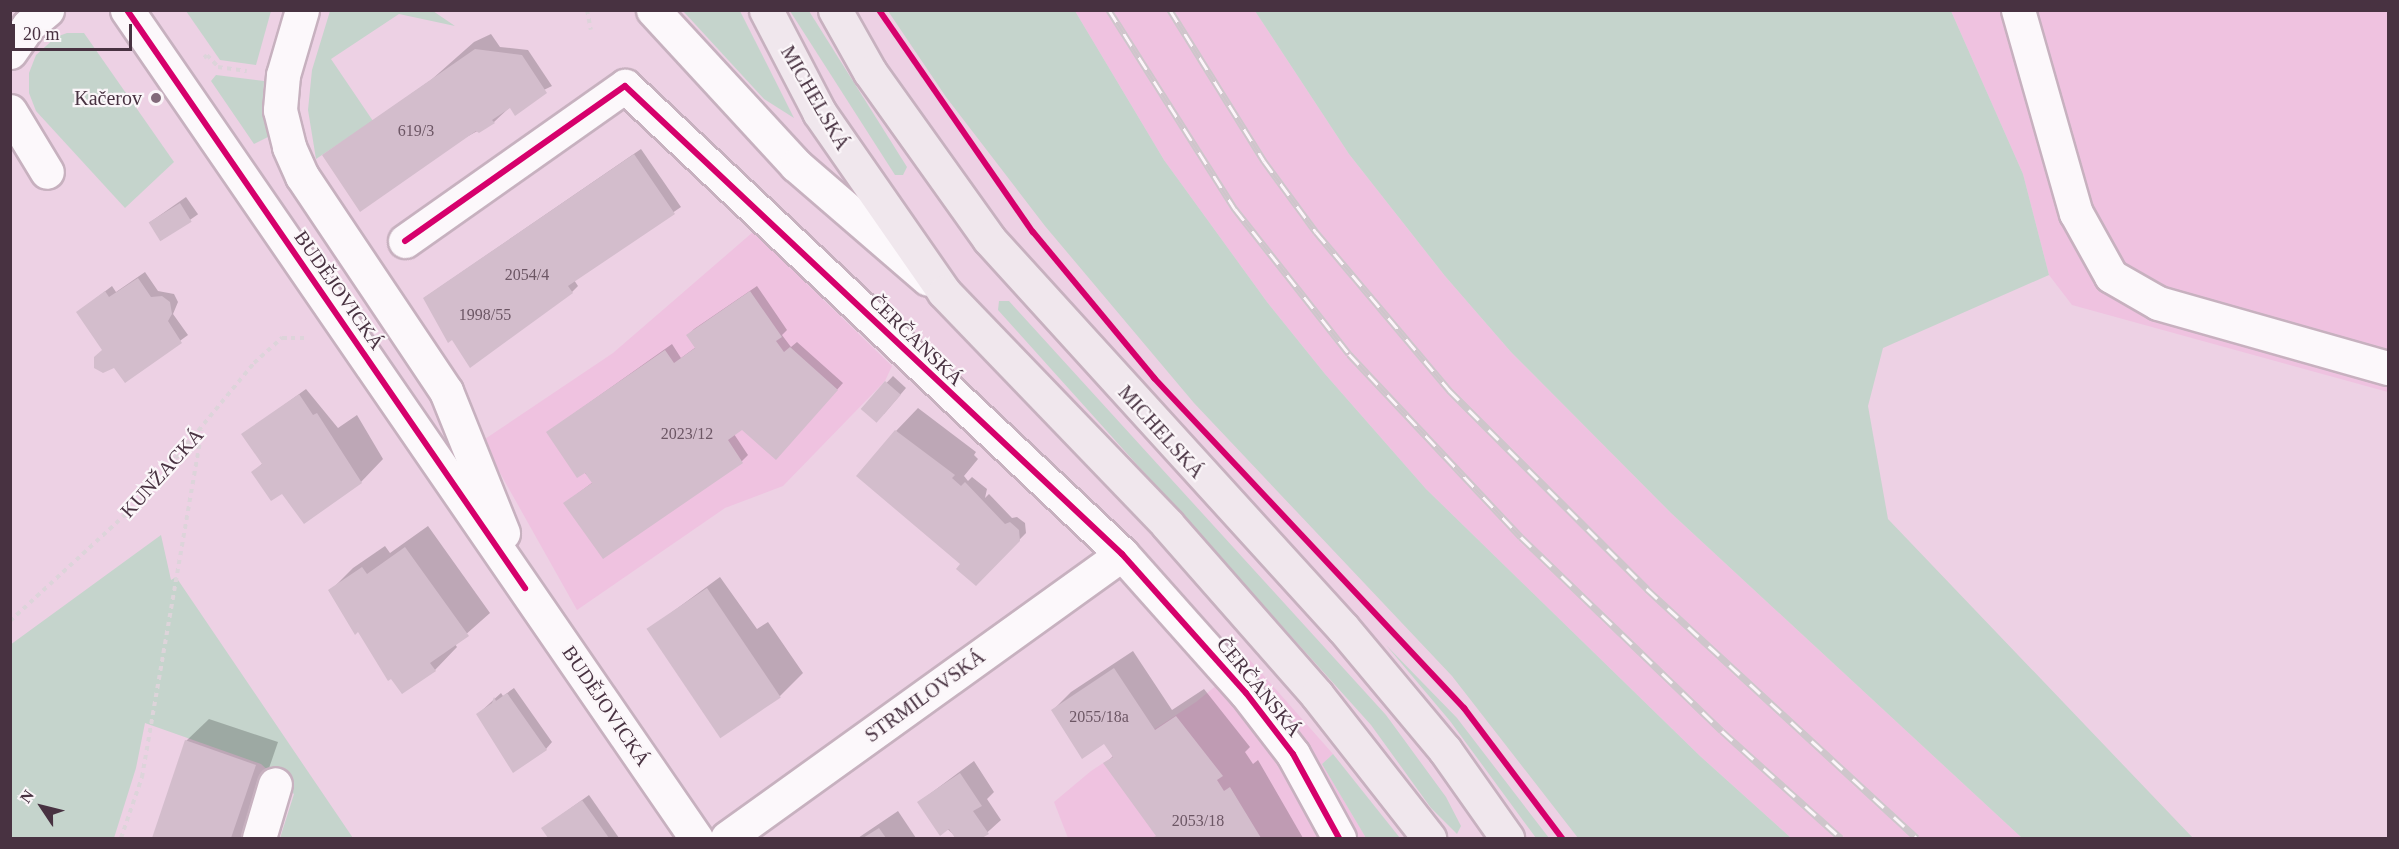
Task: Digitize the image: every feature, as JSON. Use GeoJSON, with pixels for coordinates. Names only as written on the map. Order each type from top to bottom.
{"type":"FeatureCollection","features":[{"type":"Feature","properties":{"kind":"main road","name":"MICHELSKÁ"},"geometry":{"type":"LineString","coordinates":[[766,10],[819,112],[944,292],[1167,524],[1317,695],[1429,838]]}},
{"type":"Feature","properties":{"kind":"main road","name":"MICHELSKÁ"},"geometry":{"type":"LineString","coordinates":[[835,10],[870,72],[989,239],[1342,628],[1445,750],[1508,838]]}},
{"type":"Feature","properties":{"kind":"street"},"geometry":{"type":"LineString","coordinates":[[10,52],[28,26],[47,10]]}},
{"type":"Feature","properties":{"kind":"street","name":"BUDĚJOVICKÁ"},"geometry":{"type":"LineString","coordinates":[[127,10],[696,838]]}},
{"type":"Feature","properties":{"kind":"street"},"geometry":{"type":"LineString","coordinates":[[302,10],[283,75],[280,110],[289,147],[308,185],[446,391],[525,588]]}},
{"type":"Feature","properties":{"kind":"street"},"geometry":{"type":"LineString","coordinates":[[653,10],[796,165],[944,292]]}},
{"type":"Feature","properties":{"kind":"street"},"geometry":{"type":"LineString","coordinates":[[2018,10],[2076,213],[2111,276],[2158,303],[2388,368]]}},
{"type":"Feature","properties":{"kind":"street","name":"ČERČANSKÁ"},"geometry":{"type":"LineString","coordinates":[[405,241],[625,86],[1122,554],[1246,693],[1293,754],[1339,838]]}},
{"type":"Feature","properties":{"kind":"street"},"geometry":{"type":"LineString","coordinates":[[10,111],[47,172]]}},
{"type":"Feature","properties":{"kind":"street","name":"STRMILOVSKÁ"},"geometry":{"type":"LineString","coordinates":[[727,838],[1122,554]]}},
{"type":"Feature","properties":{"kind":"street"},"geometry":{"type":"LineString","coordinates":[[259,838],[275,784]]}},
{"type":"Feature","properties":{"kind":"path"},"geometry":{"type":"LineString","coordinates":[[587,10],[591,30]]}},
{"type":"Feature","properties":{"kind":"path"},"geometry":{"type":"LineString","coordinates":[[218,67],[254,72]]}},
{"type":"Feature","properties":{"kind":"path"},"geometry":{"type":"LineString","coordinates":[[121,838],[142,777],[202,430]]}},
{"type":"Feature","properties":{"kind":"shaded area"},"geometry":{"type":"Polygon","coordinates":[[[186,11],[271,11],[256,65],[220,60],[186,11]]]}},
{"type":"Feature","properties":{"kind":"shaded area"},"geometry":{"type":"Polygon","coordinates":[[[330,11],[433,11],[455,26],[399,14],[331,59],[373,121],[316,159],[308,110],[312,70],[330,11]]]}},
{"type":"Feature","properties":{"kind":"shaded area"},"geometry":{"type":"Polygon","coordinates":[[[683,11],[740,11],[794,118],[764,99],[683,11]]]}},
{"type":"Feature","properties":{"kind":"shaded area"},"geometry":{"type":"Polygon","coordinates":[[[790,11],[809,11],[907,167],[903,175],[895,175],[790,11]]]}},
{"type":"Feature","properties":{"kind":"shaded area"},"geometry":{"type":"Polygon","coordinates":[[[888,11],[1075,11],[1164,160],[1267,302],[1325,374],[1426,489],[1700,756],[1791,838],[1578,838],[1452,676],[1194,403],[1045,226],[946,97],[888,11]]]}},
{"type":"Feature","properties":{"kind":"shaded area"},"geometry":{"type":"Polygon","coordinates":[[[1075,11],[1255,11],[1349,154],[1445,276],[1511,352],[1671,513],[2022,838],[1791,838],[1700,756],[1426,489],[1325,374],[1267,302],[1164,160],[1075,11]]]}},
{"type":"Feature","properties":{"kind":"shaded area"},"geometry":{"type":"Polygon","coordinates":[[[1255,11],[1951,11],[2023,174],[2049,275],[1883,348],[1868,406],[1888,519],[2193,838],[2022,838],[1671,513],[1511,352],[1445,276],[1349,154],[1255,11]]]}},
{"type":"Feature","properties":{"kind":"shaded area"},"geometry":{"type":"Polygon","coordinates":[[[1951,11],[2388,11],[2388,392],[2072,305],[2049,275],[2023,174],[1951,11]]]}},
{"type":"Feature","properties":{"kind":"shaded area"},"geometry":{"type":"Polygon","coordinates":[[[67,33],[84,33],[174,162],[125,208],[36,111],[29,93],[29,73],[36,55],[56,37],[67,33]]]}},
{"type":"Feature","properties":{"kind":"shaded area"},"geometry":{"type":"Polygon","coordinates":[[[216,75],[264,81],[263,104],[270,136],[254,144],[211,81],[216,75]]]}},
{"type":"Feature","properties":{"kind":"shaded area"},"geometry":{"type":"Polygon","coordinates":[[[753,232],[892,366],[885,381],[783,486],[725,508],[577,610],[482,441],[613,353],[753,232]]]}},
{"type":"Feature","properties":{"kind":"shaded area"},"geometry":{"type":"Polygon","coordinates":[[[999,301],[1009,301],[1386,715],[1446,797],[1461,826],[1457,834],[1431,808],[1371,725],[998,310],[999,301]]]}},
{"type":"Feature","properties":{"kind":"shaded area"},"geometry":{"type":"Polygon","coordinates":[[[161,535],[171,580],[176,577],[353,838],[280,838],[294,794],[261,764],[145,723],[136,768],[114,838],[11,838],[10,645],[161,535]]]}},
{"type":"Feature","properties":{"kind":"shaded area"},"geometry":{"type":"Polygon","coordinates":[[[1386,645],[1457,718],[1549,838],[1536,838],[1450,721],[1386,645]]]}},
{"type":"Feature","properties":{"kind":"shaded area"},"geometry":{"type":"Polygon","coordinates":[[[1249,659],[1333,754],[1322,764],[1366,838],[1068,838],[1054,802],[1091,771],[1196,702],[1249,659]]]}},
{"type":"Feature","properties":{"kind":"shaded area"},"geometry":{"type":"Polygon","coordinates":[[[1333,754],[1400,838],[1366,838],[1322,764],[1333,754]]]}},
{"type":"Feature","properties":{"kind":"building"},"geometry":{"type":"Polygon","coordinates":[[[475,49],[522,55],[547,93],[515,116],[510,108],[492,120],[495,123],[479,133],[476,131],[360,212],[322,155],[475,49]]]}},
{"type":"Feature","properties":{"kind":"building"},"geometry":{"type":"Polygon","coordinates":[[[634,154],[675,214],[568,286],[573,293],[470,368],[452,340],[448,343],[423,298],[634,154]]]}},
{"type":"Feature","properties":{"kind":"building"},"geometry":{"type":"Polygon","coordinates":[[[180,203],[192,222],[160,241],[149,223],[180,203]]]}},
{"type":"Feature","properties":{"kind":"building"},"geometry":{"type":"Polygon","coordinates":[[[138,278],[151,297],[162,296],[170,302],[172,314],[168,321],[182,343],[125,383],[114,368],[103,373],[94,368],[94,357],[102,350],[76,312],[105,291],[109,297],[138,278]]]}},
{"type":"Feature","properties":{"kind":"building"},"geometry":{"type":"Polygon","coordinates":[[[750,291],[782,337],[776,341],[784,352],[790,347],[838,390],[776,460],[742,430],[728,440],[743,463],[603,559],[563,503],[592,483],[585,473],[577,478],[546,432],[665,350],[674,363],[695,348],[686,335],[750,291]]]}},
{"type":"Feature","properties":{"kind":"building"},"geometry":{"type":"Polygon","coordinates":[[[885,381],[901,395],[877,423],[861,409],[885,381]]]}},
{"type":"Feature","properties":{"kind":"building"},"geometry":{"type":"Polygon","coordinates":[[[299,394],[313,415],[317,413],[362,483],[304,524],[282,494],[271,501],[251,472],[262,464],[241,434],[299,394]]]}},
{"type":"Feature","properties":{"kind":"building"},"geometry":{"type":"Polygon","coordinates":[[[895,430],[955,475],[952,478],[961,486],[965,482],[1005,524],[1010,522],[1019,530],[1020,541],[976,586],[956,569],[960,564],[856,476],[895,430]]]}},
{"type":"Feature","properties":{"kind":"building"},"geometry":{"type":"Polygon","coordinates":[[[405,547],[469,636],[430,663],[436,671],[402,694],[391,679],[388,681],[358,632],[355,635],[328,590],[362,567],[367,574],[405,547]]]}},
{"type":"Feature","properties":{"kind":"building"},"geometry":{"type":"Polygon","coordinates":[[[707,588],[781,697],[720,738],[646,629],[707,588]]]}},
{"type":"Feature","properties":{"kind":"building"},"geometry":{"type":"Polygon","coordinates":[[[1114,668],[1155,730],[1176,716],[1223,776],[1217,780],[1224,791],[1230,787],[1261,838],[1152,838],[1156,836],[1103,763],[1113,757],[1104,744],[1082,759],[1051,710],[1114,668]]]}},
{"type":"Feature","properties":{"kind":"building"},"geometry":{"type":"Polygon","coordinates":[[[507,693],[547,750],[513,773],[476,714],[492,703],[494,697],[496,701],[507,693]]]}},
{"type":"Feature","properties":{"kind":"building"},"geometry":{"type":"Polygon","coordinates":[[[185,740],[256,765],[231,838],[152,838],[185,740]]]}},
{"type":"Feature","properties":{"kind":"building"},"geometry":{"type":"Polygon","coordinates":[[[960,773],[982,806],[973,811],[989,834],[982,838],[955,838],[949,829],[940,836],[917,802],[960,773]]]}},
{"type":"Feature","properties":{"kind":"building"},"geometry":{"type":"Polygon","coordinates":[[[582,800],[609,838],[548,838],[541,828],[582,800]]]}},
{"type":"Feature","properties":{"kind":"building"},"geometry":{"type":"Polygon","coordinates":[[[879,828],[886,838],[863,838],[879,828]]]}},
{"type":"Feature","properties":{"kind":"railway"},"geometry":{"type":"LineString","coordinates":[[1109,10],[1235,209],[1349,354],[1521,537],[1722,731],[1841,838]]}},
{"type":"Feature","properties":{"kind":"railway"},"geometry":{"type":"LineString","coordinates":[[1170,10],[1264,161],[1316,232],[1449,390],[1647,589],[1917,838]]}},
{"type":"Feature","properties":{"kind":"cycle path"},"geometry":{"type":"LineString","coordinates":[[127,10],[525,588]]}},
{"type":"Feature","properties":{"kind":"cycle path"},"geometry":{"type":"LineString","coordinates":[[879,10],[1033,232],[1154,378],[1464,708],[1562,838]]}},
{"type":"Feature","properties":{"kind":"cycle path"},"geometry":{"type":"LineString","coordinates":[[405,241],[625,86],[1122,554],[1246,693],[1293,754],[1339,838]]}},
{"type":"Feature","properties":{"kind":"place","name":"Kačerov"},"geometry":{"type":"Point","coordinates":[156,98]}}]}
